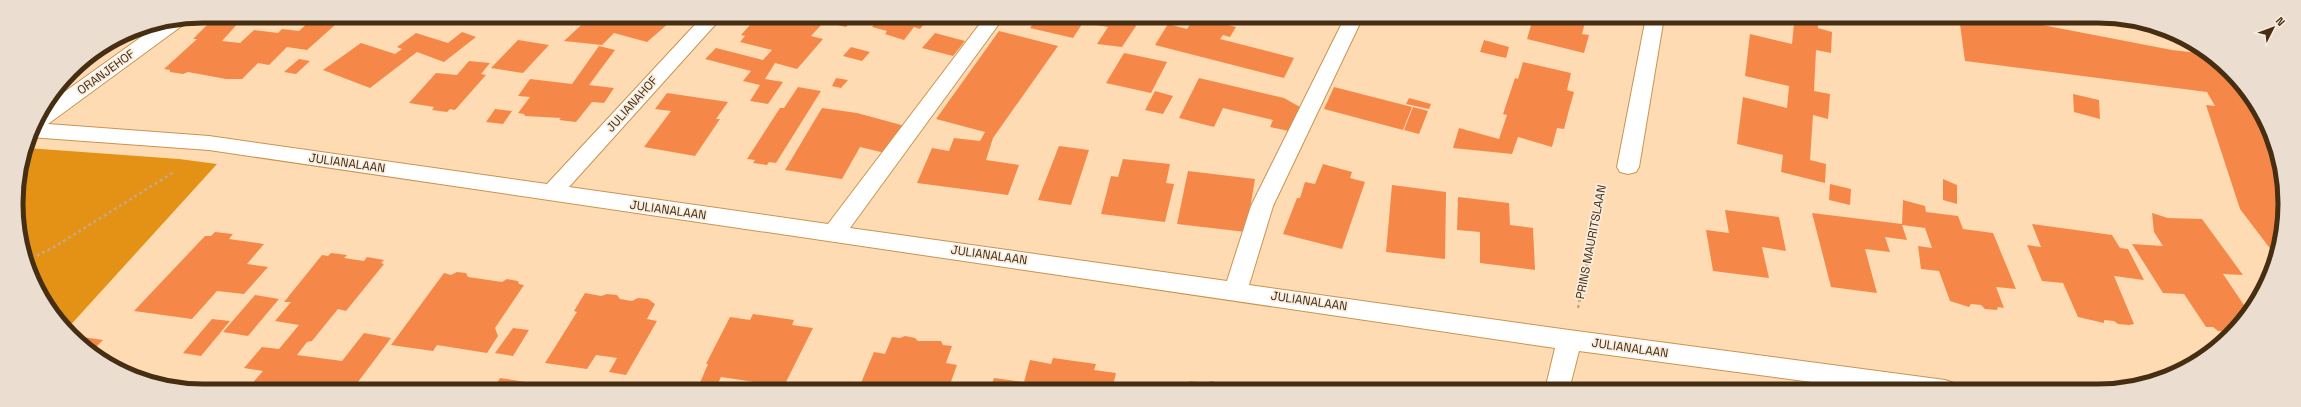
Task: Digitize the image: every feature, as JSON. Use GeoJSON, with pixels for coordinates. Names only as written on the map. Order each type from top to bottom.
{"type":"FeatureCollection","features":[{"type":"Feature","properties":{"kind":"street","name":"JULIANAHOF"},"geometry":{"type":"LineString","coordinates":[[551,194],[676,55],[707,23]]}},
{"type":"Feature","properties":{"kind":"street"},"geometry":{"type":"LineString","coordinates":[[834,233],[991,23]]}},
{"type":"Feature","properties":{"kind":"street"},"geometry":{"type":"LineString","coordinates":[[1236,290],[1262,206],[1351,23]]}},
{"type":"Feature","properties":{"kind":"street"},"geometry":{"type":"LineString","coordinates":[[1628,167],[1653,23]]}},
{"type":"Feature","properties":{"kind":"street","name":"ORANJEHOF"},"geometry":{"type":"LineString","coordinates":[[45,117],[169,26]]}},
{"type":"Feature","properties":{"kind":"street","name":"JULIANALAAN"},"geometry":{"type":"LineString","coordinates":[[39,131],[209,143],[551,194],[1236,290],[1569,340],[1900,384]]}},
{"type":"Feature","properties":{"kind":"street"},"geometry":{"type":"LineString","coordinates":[[1558,384],[1569,340]]}},
{"type":"Feature","properties":{"kind":"path"},"geometry":{"type":"LineString","coordinates":[[32,258],[54,247],[131,201],[171,175],[209,143]]}},
{"type":"Feature","properties":{"kind":"path","name":"PRINS MAURITSLAAN"},"geometry":{"type":"LineString","coordinates":[[1569,340],[1579,303],[1604,178],[1628,167]]}},
{"type":"Feature","properties":{"kind":"shaded area"},"geometry":{"type":"Polygon","coordinates":[[[32,148],[179,159],[217,164],[70,325],[47,294],[37,273],[26,239],[23,215],[23,192],[26,168],[32,148]]]}},
{"type":"Feature","properties":{"kind":"building"},"geometry":{"type":"Polygon","coordinates":[[[209,23],[238,23],[222,41],[240,43],[254,30],[278,33],[282,29],[299,31],[308,23],[337,23],[307,50],[287,47],[269,65],[258,63],[242,79],[226,79],[188,72],[183,74],[170,72],[170,70],[164,69],[197,39],[193,39],[209,23]]]}},
{"type":"Feature","properties":{"kind":"building"},"geometry":{"type":"Polygon","coordinates":[[[583,23],[669,23],[647,42],[614,33],[602,45],[564,41],[583,23]]]}},
{"type":"Feature","properties":{"kind":"building"},"geometry":{"type":"Polygon","coordinates":[[[752,23],[823,23],[811,36],[823,39],[797,69],[775,63],[765,79],[783,82],[768,104],[750,101],[760,85],[743,81],[751,71],[705,59],[716,48],[763,60],[772,50],[740,42],[745,36],[741,35],[752,23]]]}},
{"type":"Feature","properties":{"kind":"building"},"geometry":{"type":"Polygon","coordinates":[[[828,23],[850,23],[846,27],[828,23]]]}},
{"type":"Feature","properties":{"kind":"building"},"geometry":{"type":"Polygon","coordinates":[[[875,23],[925,23],[920,29],[914,27],[904,40],[885,34],[887,31],[872,27],[875,23]]]}},
{"type":"Feature","properties":{"kind":"building"},"geometry":{"type":"Polygon","coordinates":[[[1034,23],[1083,23],[1073,38],[1030,28],[1034,23]]]}},
{"type":"Feature","properties":{"kind":"building"},"geometry":{"type":"Polygon","coordinates":[[[1098,23],[1138,23],[1122,47],[1097,44],[1108,27],[1096,25],[1098,23]]]}},
{"type":"Feature","properties":{"kind":"building"},"geometry":{"type":"Polygon","coordinates":[[[1191,23],[1220,23],[1236,27],[1230,37],[1223,35],[1220,39],[1294,58],[1284,78],[1155,45],[1168,24],[1187,29],[1191,23]]]}},
{"type":"Feature","properties":{"kind":"building"},"geometry":{"type":"Polygon","coordinates":[[[1532,23],[1585,23],[1582,34],[1589,35],[1584,53],[1527,39],[1532,23]]]}},
{"type":"Feature","properties":{"kind":"building"},"geometry":{"type":"Polygon","coordinates":[[[1790,23],[1818,23],[1818,28],[1832,32],[1831,53],[1816,50],[1814,91],[1830,94],[1828,119],[1813,115],[1810,160],[1826,164],[1825,183],[1781,172],[1783,155],[1737,144],[1743,97],[1787,108],[1789,86],[1745,76],[1750,34],[1792,44],[1794,24],[1790,23]]]}},
{"type":"Feature","properties":{"kind":"building"},"geometry":{"type":"Polygon","coordinates":[[[1960,23],[2032,23],[2172,50],[2198,53],[2217,68],[2233,84],[2248,103],[2264,134],[2275,168],[2278,192],[2278,215],[2272,251],[2240,209],[2206,105],[2215,106],[2207,92],[1965,61],[1960,23]]]}},
{"type":"Feature","properties":{"kind":"building"},"geometry":{"type":"Polygon","coordinates":[[[999,31],[1058,46],[993,138],[986,160],[1019,165],[1008,195],[917,183],[932,148],[949,151],[954,138],[980,141],[985,132],[936,119],[999,31]]]}},
{"type":"Feature","properties":{"kind":"building"},"geometry":{"type":"Polygon","coordinates":[[[462,32],[476,37],[444,62],[417,52],[370,88],[323,70],[361,43],[395,54],[402,49],[397,47],[416,33],[448,43],[462,32]]]}},
{"type":"Feature","properties":{"kind":"building"},"geometry":{"type":"Polygon","coordinates":[[[935,33],[965,41],[953,56],[922,48],[935,33]]]}},
{"type":"Feature","properties":{"kind":"building"},"geometry":{"type":"Polygon","coordinates":[[[518,40],[549,45],[523,73],[491,68],[518,40]]]}},
{"type":"Feature","properties":{"kind":"building"},"geometry":{"type":"Polygon","coordinates":[[[1484,40],[1509,47],[1506,58],[1480,52],[1484,40]]]}},
{"type":"Feature","properties":{"kind":"building"},"geometry":{"type":"Polygon","coordinates":[[[599,46],[615,50],[589,85],[614,88],[604,103],[592,102],[576,122],[559,120],[561,118],[525,116],[524,114],[518,113],[530,97],[518,96],[530,79],[572,84],[599,46]]]}},
{"type":"Feature","properties":{"kind":"building"},"geometry":{"type":"Polygon","coordinates":[[[851,47],[870,52],[862,61],[843,56],[851,47]]]}},
{"type":"Feature","properties":{"kind":"building"},"geometry":{"type":"Polygon","coordinates":[[[1124,53],[1167,62],[1151,93],[1106,83],[1124,53]]]}},
{"type":"Feature","properties":{"kind":"building"},"geometry":{"type":"Polygon","coordinates":[[[299,59],[310,61],[296,74],[284,72],[299,59]]]}},
{"type":"Feature","properties":{"kind":"building"},"geometry":{"type":"Polygon","coordinates":[[[469,61],[490,63],[481,74],[486,75],[455,110],[450,109],[447,112],[432,110],[434,107],[409,103],[436,73],[457,75],[469,61]]]}},
{"type":"Feature","properties":{"kind":"building"},"geometry":{"type":"Polygon","coordinates":[[[1523,62],[1571,73],[1567,90],[1574,92],[1564,129],[1557,128],[1552,147],[1518,137],[1512,154],[1453,148],[1459,128],[1499,139],[1507,115],[1503,114],[1515,78],[1518,79],[1523,62]]]}},
{"type":"Feature","properties":{"kind":"building"},"geometry":{"type":"Polygon","coordinates":[[[836,78],[848,80],[841,88],[832,86],[836,78]]]}},
{"type":"Feature","properties":{"kind":"building"},"geometry":{"type":"Polygon","coordinates":[[[1199,78],[1284,98],[1300,107],[1289,131],[1270,127],[1273,120],[1223,108],[1214,127],[1179,118],[1199,78]]]}},
{"type":"Feature","properties":{"kind":"building"},"geometry":{"type":"Polygon","coordinates":[[[798,87],[821,91],[776,163],[769,162],[767,165],[753,163],[755,160],[747,159],[780,108],[784,108],[798,87]]]}},
{"type":"Feature","properties":{"kind":"building"},"geometry":{"type":"Polygon","coordinates":[[[1334,87],[1412,107],[1403,130],[1324,109],[1334,87]]]}},
{"type":"Feature","properties":{"kind":"building"},"geometry":{"type":"Polygon","coordinates":[[[1155,91],[1173,96],[1163,114],[1145,110],[1155,91]]]}},
{"type":"Feature","properties":{"kind":"building"},"geometry":{"type":"Polygon","coordinates":[[[667,93],[728,102],[716,119],[720,119],[695,156],[644,147],[671,111],[655,109],[667,93]]]}},
{"type":"Feature","properties":{"kind":"building"},"geometry":{"type":"Polygon","coordinates":[[[2073,94],[2099,100],[2100,119],[2074,112],[2073,94]]]}},
{"type":"Feature","properties":{"kind":"building"},"geometry":{"type":"Polygon","coordinates":[[[1409,98],[1431,104],[1429,109],[1406,104],[1409,98]]]}},
{"type":"Feature","properties":{"kind":"building"},"geometry":{"type":"Polygon","coordinates":[[[1413,107],[1428,111],[1419,134],[1404,130],[1413,107]]]}},
{"type":"Feature","properties":{"kind":"building"},"geometry":{"type":"Polygon","coordinates":[[[822,108],[857,113],[905,126],[885,153],[860,147],[842,179],[785,170],[822,108]]]}},
{"type":"Feature","properties":{"kind":"building"},"geometry":{"type":"Polygon","coordinates":[[[495,109],[512,111],[503,124],[486,122],[495,109]]]}},
{"type":"Feature","properties":{"kind":"building"},"geometry":{"type":"Polygon","coordinates":[[[1059,146],[1089,150],[1071,205],[1038,200],[1059,146]]]}},
{"type":"Feature","properties":{"kind":"building"},"geometry":{"type":"Polygon","coordinates":[[[1123,159],[1170,164],[1166,183],[1174,184],[1165,222],[1101,214],[1111,176],[1118,177],[1123,159]]]}},
{"type":"Feature","properties":{"kind":"building"},"geometry":{"type":"Polygon","coordinates":[[[1323,164],[1352,172],[1350,178],[1365,182],[1342,249],[1283,234],[1297,198],[1300,198],[1305,182],[1315,184],[1323,164]]]}},
{"type":"Feature","properties":{"kind":"building"},"geometry":{"type":"Polygon","coordinates":[[[1188,171],[1255,179],[1246,232],[1177,224],[1188,171]]]}},
{"type":"Feature","properties":{"kind":"building"},"geometry":{"type":"Polygon","coordinates":[[[1943,179],[1957,185],[1957,204],[1943,200],[1943,179]]]}},
{"type":"Feature","properties":{"kind":"building"},"geometry":{"type":"Polygon","coordinates":[[[1830,184],[1851,189],[1850,205],[1829,200],[1830,184]]]}},
{"type":"Feature","properties":{"kind":"building"},"geometry":{"type":"Polygon","coordinates":[[[1392,185],[1446,192],[1445,259],[1386,252],[1392,185]]]}},
{"type":"Feature","properties":{"kind":"building"},"geometry":{"type":"Polygon","coordinates":[[[1458,197],[1509,203],[1510,225],[1533,228],[1535,270],[1480,263],[1480,232],[1457,230],[1458,197]]]}},
{"type":"Feature","properties":{"kind":"building"},"geometry":{"type":"Polygon","coordinates":[[[1903,200],[1925,206],[1926,212],[1958,216],[1963,229],[1993,233],[2016,289],[1996,287],[2004,308],[1998,307],[1997,310],[1985,309],[1981,305],[1971,304],[1969,307],[1950,301],[1939,271],[1921,269],[1918,246],[1932,248],[1925,228],[1902,225],[1907,240],[1885,237],[1890,252],[1865,249],[1877,293],[1831,287],[1812,213],[1902,224],[1903,200]]]}},
{"type":"Feature","properties":{"kind":"building"},"geometry":{"type":"Polygon","coordinates":[[[1725,210],[1779,217],[1786,251],[1762,247],[1769,278],[1713,271],[1706,230],[1729,233],[1725,210]]]}},
{"type":"Feature","properties":{"kind":"building"},"geometry":{"type":"Polygon","coordinates":[[[2152,213],[2168,218],[2202,219],[2243,275],[2223,274],[2245,307],[2224,332],[2218,331],[2213,327],[2206,327],[2184,294],[2163,293],[2132,244],[2163,246],[2154,232],[2152,213]]]}},
{"type":"Feature","properties":{"kind":"building"},"geometry":{"type":"Polygon","coordinates":[[[2032,224],[2112,235],[2120,248],[2128,249],[2144,280],[2114,276],[2134,324],[2118,324],[2114,321],[2104,320],[2104,323],[2078,317],[2063,283],[2042,281],[2027,245],[2041,247],[2032,224]]]}},
{"type":"Feature","properties":{"kind":"building"},"geometry":{"type":"Polygon","coordinates":[[[215,232],[233,234],[229,239],[264,244],[247,264],[268,267],[244,294],[217,291],[192,319],[134,311],[205,236],[211,236],[215,232]]]}},
{"type":"Feature","properties":{"kind":"building"},"geometry":{"type":"Polygon","coordinates":[[[331,253],[347,255],[344,258],[364,261],[367,257],[384,260],[381,263],[384,264],[346,311],[338,309],[312,341],[307,342],[297,355],[342,361],[364,333],[391,338],[356,384],[251,384],[263,371],[244,368],[262,347],[279,349],[299,325],[275,321],[291,302],[284,302],[322,255],[328,256],[331,253]]]}},
{"type":"Feature","properties":{"kind":"building"},"geometry":{"type":"Polygon","coordinates":[[[457,272],[466,273],[468,277],[502,282],[507,279],[518,281],[519,284],[524,285],[495,328],[498,336],[487,353],[437,345],[433,351],[391,345],[444,273],[451,275],[457,272]]]}},
{"type":"Feature","properties":{"kind":"building"},"geometry":{"type":"Polygon","coordinates":[[[585,293],[601,296],[607,294],[617,295],[620,299],[632,301],[638,298],[648,299],[655,304],[647,319],[657,321],[626,375],[609,372],[617,358],[596,355],[587,369],[545,363],[577,312],[574,311],[585,293]]]}},
{"type":"Feature","properties":{"kind":"building"},"geometry":{"type":"Polygon","coordinates":[[[255,295],[279,299],[248,336],[223,332],[255,295]]]}},
{"type":"Feature","properties":{"kind":"building"},"geometry":{"type":"Polygon","coordinates":[[[753,314],[794,320],[792,325],[813,328],[785,384],[768,384],[721,377],[718,384],[699,384],[708,364],[706,364],[730,317],[750,320],[753,314]]]}},
{"type":"Feature","properties":{"kind":"building"},"geometry":{"type":"Polygon","coordinates":[[[212,319],[230,321],[201,356],[183,353],[212,319]]]}},
{"type":"Feature","properties":{"kind":"building"},"geometry":{"type":"Polygon","coordinates":[[[513,328],[529,330],[513,356],[495,353],[513,328]]]}},
{"type":"Feature","properties":{"kind":"building"},"geometry":{"type":"Polygon","coordinates":[[[905,336],[915,338],[918,341],[941,341],[943,345],[952,346],[946,363],[957,365],[950,384],[861,384],[874,352],[885,354],[892,337],[900,338],[905,336]]]}},
{"type":"Feature","properties":{"kind":"building"},"geometry":{"type":"Polygon","coordinates":[[[82,337],[103,340],[95,348],[82,337]]]}},
{"type":"Feature","properties":{"kind":"building"},"geometry":{"type":"Polygon","coordinates":[[[1053,358],[1096,364],[1094,370],[1116,373],[1113,384],[992,384],[994,378],[1024,382],[1030,360],[1051,364],[1053,358]]]}},
{"type":"Feature","properties":{"kind":"building"},"geometry":{"type":"Polygon","coordinates":[[[500,378],[532,383],[531,384],[496,384],[500,378]]]}},
{"type":"Feature","properties":{"kind":"building"},"geometry":{"type":"Polygon","coordinates":[[[1189,381],[1206,383],[1211,381],[1224,384],[1188,384],[1189,381]]]}}]}
